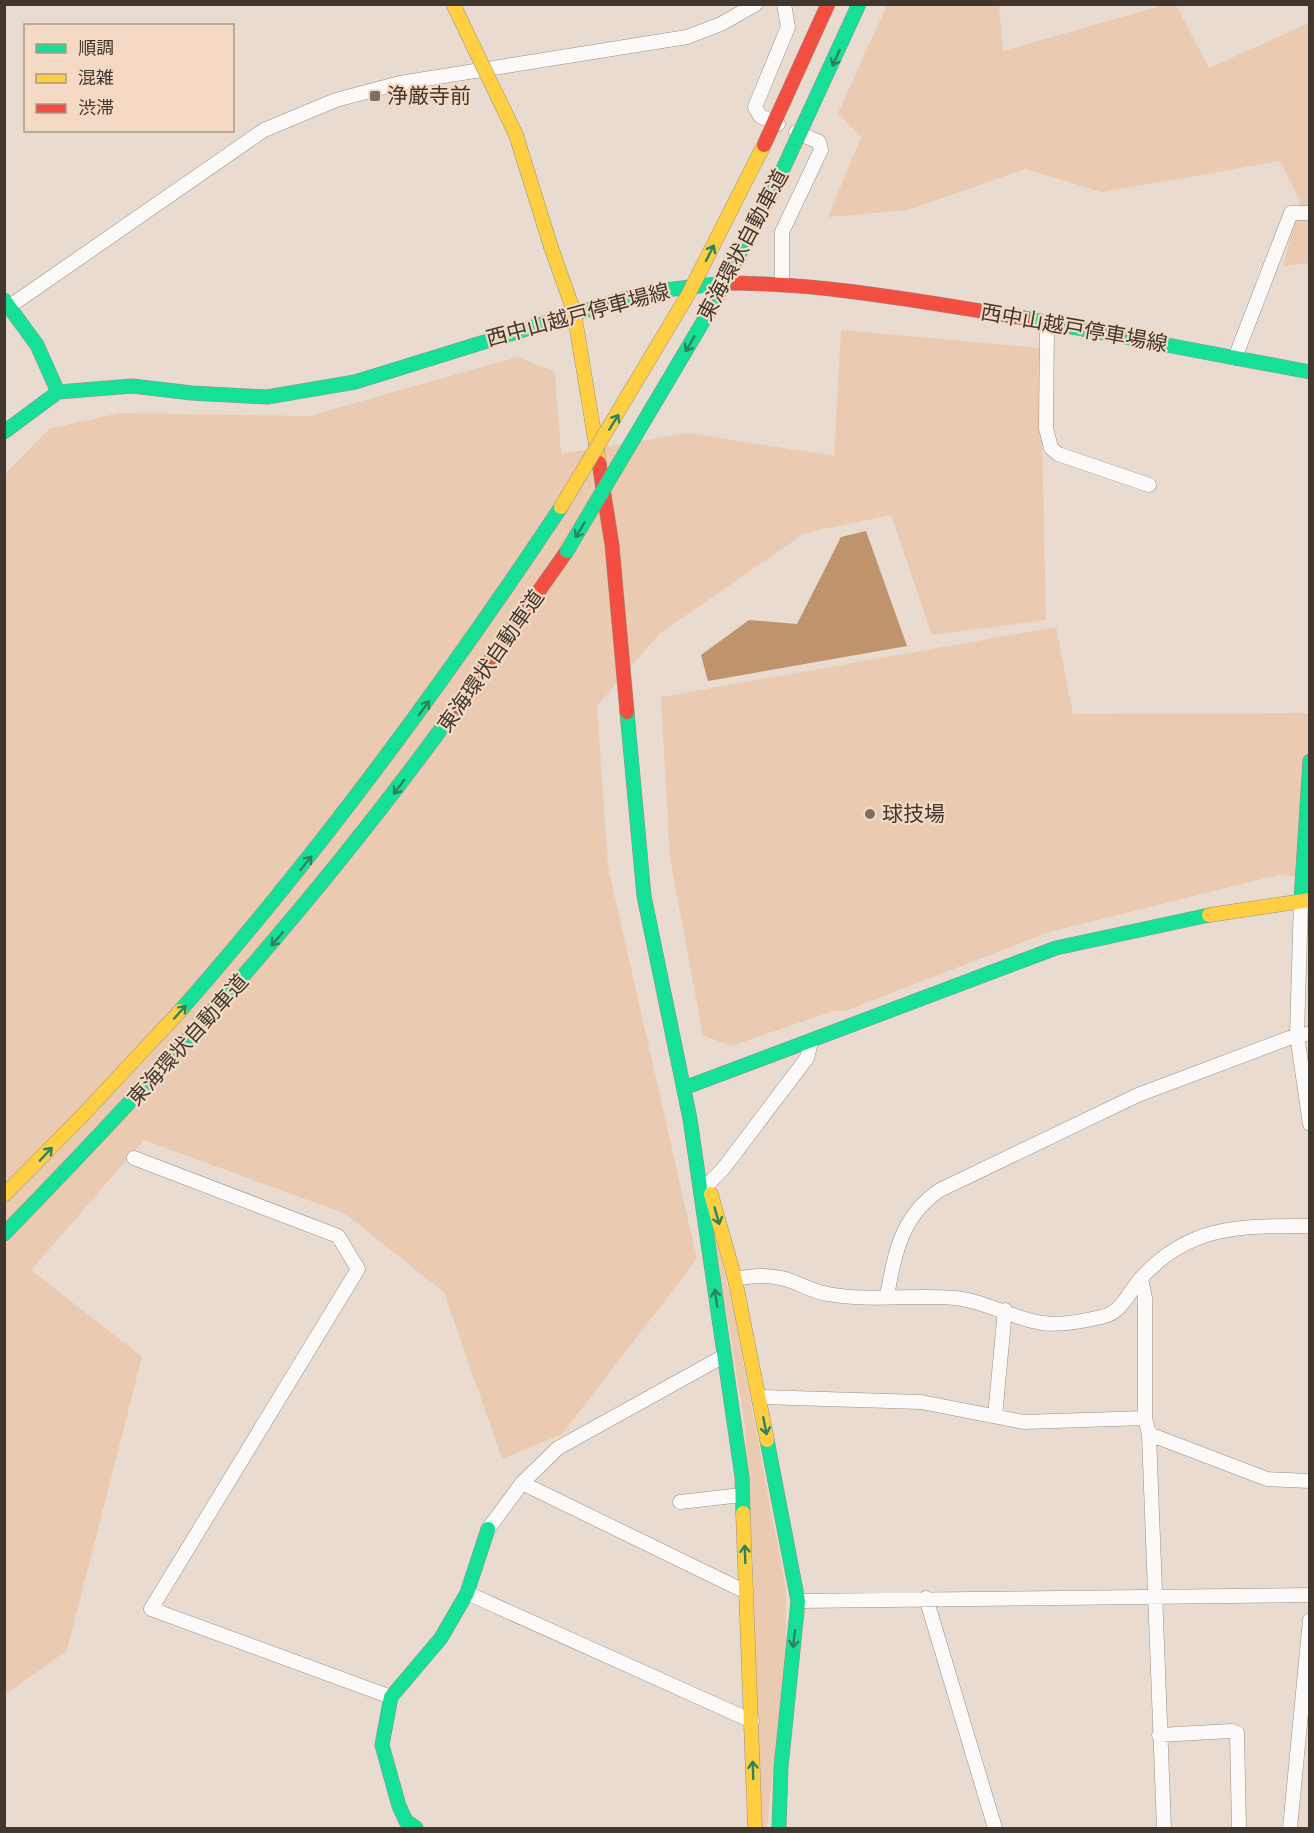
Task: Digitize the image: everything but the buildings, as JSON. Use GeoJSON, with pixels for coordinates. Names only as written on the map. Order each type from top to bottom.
{"type":"FeatureCollection","features":[{"type":"Feature","properties":{"kind":"main road"},"geometry":{"type":"LineString","coordinates":[[453,4],[516,135],[574,312],[612,545],[644,896],[690,1119],[742,1495],[755,1828]]}},
{"type":"Feature","properties":{"kind":"main road","name":"東海環状自動車道"},"geometry":{"type":"LineString","coordinates":[[4,1195],[172,1021],[353,805],[491,614],[561,507],[689,293],[756,162],[828,4]]}},
{"type":"Feature","properties":{"kind":"main road","name":"東海環状自動車道"},"geometry":{"type":"LineString","coordinates":[[4,1234],[193,1038],[337,869],[447,724],[567,551],[710,310],[777,182],[859,4]]}},
{"type":"Feature","properties":{"kind":"main road","name":"西中山越戸停車場線"},"geometry":{"type":"LineString","coordinates":[[4,432],[14,422],[58,392],[132,386],[192,393],[267,397],[355,382],[574,312],[665,290],[717,283],[782,283],[900,297],[1047,322],[1310,372]]}},
{"type":"Feature","properties":{"kind":"main road"},"geometry":{"type":"LineString","coordinates":[[7,303],[37,345],[58,392]]}},
{"type":"Feature","properties":{"kind":"main road"},"geometry":{"type":"LineString","coordinates":[[684,1088],[811,1042],[1018,960],[1056,948],[1228,911],[1305,900],[1310,761]]}},
{"type":"Feature","properties":{"kind":"main road"},"geometry":{"type":"LineString","coordinates":[[690,1119],[735,1279],[798,1601],[781,1767],[779,1828]]}},
{"type":"Feature","properties":{"kind":"main road"},"geometry":{"type":"LineString","coordinates":[[415,1828],[406,1821],[399,1806],[382,1745],[391,1697],[441,1638],[467,1593],[488,1529]]}},
{"type":"Feature","properties":{"kind":"street"},"geometry":{"type":"LineString","coordinates":[[7,303],[264,130],[336,100],[400,83],[687,37],[721,24],[756,4]]}},
{"type":"Feature","properties":{"kind":"street"},"geometry":{"type":"LineString","coordinates":[[782,283],[782,232],[821,150],[819,142],[760,116],[755,107],[789,27],[784,4]]}},
{"type":"Feature","properties":{"kind":"street"},"geometry":{"type":"LineString","coordinates":[[1235,358],[1291,213],[1310,213]]}},
{"type":"Feature","properties":{"kind":"street"},"geometry":{"type":"LineString","coordinates":[[1047,322],[1046,428],[1051,448],[1058,454],[1149,485]]}},
{"type":"Feature","properties":{"kind":"street"},"geometry":{"type":"LineString","coordinates":[[1305,900],[1303,1034],[1310,1124]]}},
{"type":"Feature","properties":{"kind":"street"},"geometry":{"type":"LineString","coordinates":[[887,1296],[900,1235],[921,1205],[940,1190],[1138,1095],[1303,1034]]}},
{"type":"Feature","properties":{"kind":"street"},"geometry":{"type":"LineString","coordinates":[[708,1184],[723,1169],[807,1058],[811,1042]]}},
{"type":"Feature","properties":{"kind":"street"},"geometry":{"type":"LineString","coordinates":[[134,1158],[338,1236],[358,1269],[151,1609],[391,1697]]}},
{"type":"Feature","properties":{"kind":"street"},"geometry":{"type":"LineString","coordinates":[[735,1279],[759,1275],[783,1278],[830,1295],[955,1298],[1005,1310],[1044,1324],[1101,1317],[1119,1310],[1142,1278],[1170,1252],[1206,1234],[1249,1226],[1310,1226]]}},
{"type":"Feature","properties":{"kind":"street"},"geometry":{"type":"LineString","coordinates":[[1142,1278],[1145,1298],[1146,1418],[1149,1434],[1164,1828]]}},
{"type":"Feature","properties":{"kind":"street"},"geometry":{"type":"LineString","coordinates":[[995,1416],[1005,1310]]}},
{"type":"Feature","properties":{"kind":"street"},"geometry":{"type":"LineString","coordinates":[[488,1529],[522,1483],[558,1448],[724,1356]]}},
{"type":"Feature","properties":{"kind":"street"},"geometry":{"type":"LineString","coordinates":[[759,1398],[910,1401],[1024,1422],[1146,1418]]}},
{"type":"Feature","properties":{"kind":"street"},"geometry":{"type":"LineString","coordinates":[[1149,1434],[1267,1479],[1310,1481]]}},
{"type":"Feature","properties":{"kind":"street"},"geometry":{"type":"LineString","coordinates":[[522,1483],[746,1592]]}},
{"type":"Feature","properties":{"kind":"street"},"geometry":{"type":"LineString","coordinates":[[680,1502],[742,1495]]}},
{"type":"Feature","properties":{"kind":"street"},"geometry":{"type":"LineString","coordinates":[[467,1593],[752,1721]]}},
{"type":"Feature","properties":{"kind":"street"},"geometry":{"type":"LineString","coordinates":[[798,1601],[1310,1595]]}},
{"type":"Feature","properties":{"kind":"street"},"geometry":{"type":"LineString","coordinates":[[926,1598],[995,1828]]}},
{"type":"Feature","properties":{"kind":"street"},"geometry":{"type":"LineString","coordinates":[[1290,1828],[1310,1620]]}},
{"type":"Feature","properties":{"kind":"street"},"geometry":{"type":"LineString","coordinates":[[1159,1735],[1231,1731],[1237,1733],[1239,1828]]}},
{"type":"Feature","properties":{"kind":"shaded area"},"geometry":{"type":"Polygon","coordinates":[[[887,5],[999,5],[1003,51],[1165,5],[1176,5],[1209,68],[1309,23],[1309,263],[1283,266],[1300,201],[1280,161],[1102,192],[1025,169],[908,210],[828,217],[861,137],[838,113],[887,5]]]}},
{"type":"Feature","properties":{"kind":"shaded area"},"geometry":{"type":"Polygon","coordinates":[[[841,330],[1040,348],[1046,620],[932,635],[891,515],[805,533],[659,634],[597,706],[608,867],[697,1259],[562,1434],[502,1459],[444,1292],[344,1213],[144,1140],[31,1270],[142,1357],[67,1650],[5,1695],[5,474],[49,429],[120,413],[309,416],[518,357],[555,372],[561,454],[689,433],[834,456],[841,330]]]}},
{"type":"Feature","properties":{"kind":"shaded area"},"geometry":{"type":"Polygon","coordinates":[[[866,531],[907,646],[708,681],[701,655],[749,620],[797,624],[841,537],[866,531]]]}},
{"type":"Feature","properties":{"kind":"shaded area"},"geometry":{"type":"Polygon","coordinates":[[[1056,627],[1073,714],[1309,713],[1309,879],[1282,874],[1049,932],[845,1011],[833,1011],[731,1046],[703,1035],[670,858],[661,697],[1056,627]]]}},
{"type":"Feature","properties":{"kind":"shaded area"},"geometry":{"type":"Polygon","coordinates":[[[711,1216],[733,1309],[786,1589],[786,1643],[767,1828],[760,1828],[753,1562],[745,1426],[711,1216]]]}},
{"type":"Feature","properties":{"kind":"traffic: fast"},"geometry":{"type":"LineString","coordinates":[[567,551],[710,310],[777,182],[859,4]]}},
{"type":"Feature","properties":{"kind":"traffic: fast"},"geometry":{"type":"LineString","coordinates":[[4,432],[58,392],[132,386],[192,393],[267,397],[355,382],[623,299],[665,290],[725,283]]}},
{"type":"Feature","properties":{"kind":"traffic: fast"},"geometry":{"type":"LineString","coordinates":[[4,300],[37,345],[58,392]]}},
{"type":"Feature","properties":{"kind":"traffic: fast"},"geometry":{"type":"LineString","coordinates":[[1024,318],[1310,372]]}},
{"type":"Feature","properties":{"kind":"traffic: fast"},"geometry":{"type":"LineString","coordinates":[[180,1011],[282,890],[379,765],[472,638],[561,507]]}},
{"type":"Feature","properties":{"kind":"traffic: fast"},"geometry":{"type":"LineString","coordinates":[[4,1234],[183,1044],[297,913],[352,846],[457,707]]}},
{"type":"Feature","properties":{"kind":"traffic: fast"},"geometry":{"type":"LineString","coordinates":[[627,712],[644,896],[690,1119],[742,1477],[743,1513]]}},
{"type":"Feature","properties":{"kind":"traffic: fast"},"geometry":{"type":"LineString","coordinates":[[1301,900],[1310,761]]}},
{"type":"Feature","properties":{"kind":"traffic: fast"},"geometry":{"type":"LineString","coordinates":[[684,1088],[1056,948],[1209,915]]}},
{"type":"Feature","properties":{"kind":"traffic: fast"},"geometry":{"type":"LineString","coordinates":[[767,1440],[798,1601],[781,1767],[779,1828]]}},
{"type":"Feature","properties":{"kind":"traffic: fast"},"geometry":{"type":"LineString","coordinates":[[416,1828],[406,1821],[399,1806],[382,1745],[391,1697],[441,1638],[467,1593],[488,1529]]}},
{"type":"Feature","properties":{"kind":"traffic: slow"},"geometry":{"type":"LineString","coordinates":[[453,4],[516,135],[551,247]]}},
{"type":"Feature","properties":{"kind":"traffic: slow"},"geometry":{"type":"LineString","coordinates":[[561,507],[689,293],[764,145]]}},
{"type":"Feature","properties":{"kind":"traffic: slow"},"geometry":{"type":"LineString","coordinates":[[551,247],[574,312],[599,463]]}},
{"type":"Feature","properties":{"kind":"traffic: slow"},"geometry":{"type":"LineString","coordinates":[[1209,915],[1310,900]]}},
{"type":"Feature","properties":{"kind":"traffic: slow"},"geometry":{"type":"LineString","coordinates":[[4,1195],[180,1011]]}},
{"type":"Feature","properties":{"kind":"traffic: slow"},"geometry":{"type":"LineString","coordinates":[[711,1194],[735,1279],[767,1440]]}},
{"type":"Feature","properties":{"kind":"traffic: slow"},"geometry":{"type":"LineString","coordinates":[[743,1513],[755,1828]]}},
{"type":"Feature","properties":{"kind":"traffic: jam"},"geometry":{"type":"LineString","coordinates":[[764,145],[828,4]]}},
{"type":"Feature","properties":{"kind":"traffic: jam"},"geometry":{"type":"LineString","coordinates":[[725,283],[838,290],[1024,318]]}},
{"type":"Feature","properties":{"kind":"traffic: jam"},"geometry":{"type":"LineString","coordinates":[[599,463],[612,545],[627,712]]}},
{"type":"Feature","properties":{"kind":"traffic: jam"},"geometry":{"type":"LineString","coordinates":[[457,707],[567,551]]}},
{"type":"Feature","properties":{"kind":"place","name":"浄厳寺前"},"geometry":{"type":"Point","coordinates":[375,96]}},
{"type":"Feature","properties":{"kind":"place","name":"球技場"},"geometry":{"type":"Point","coordinates":[870,814]}}]}
